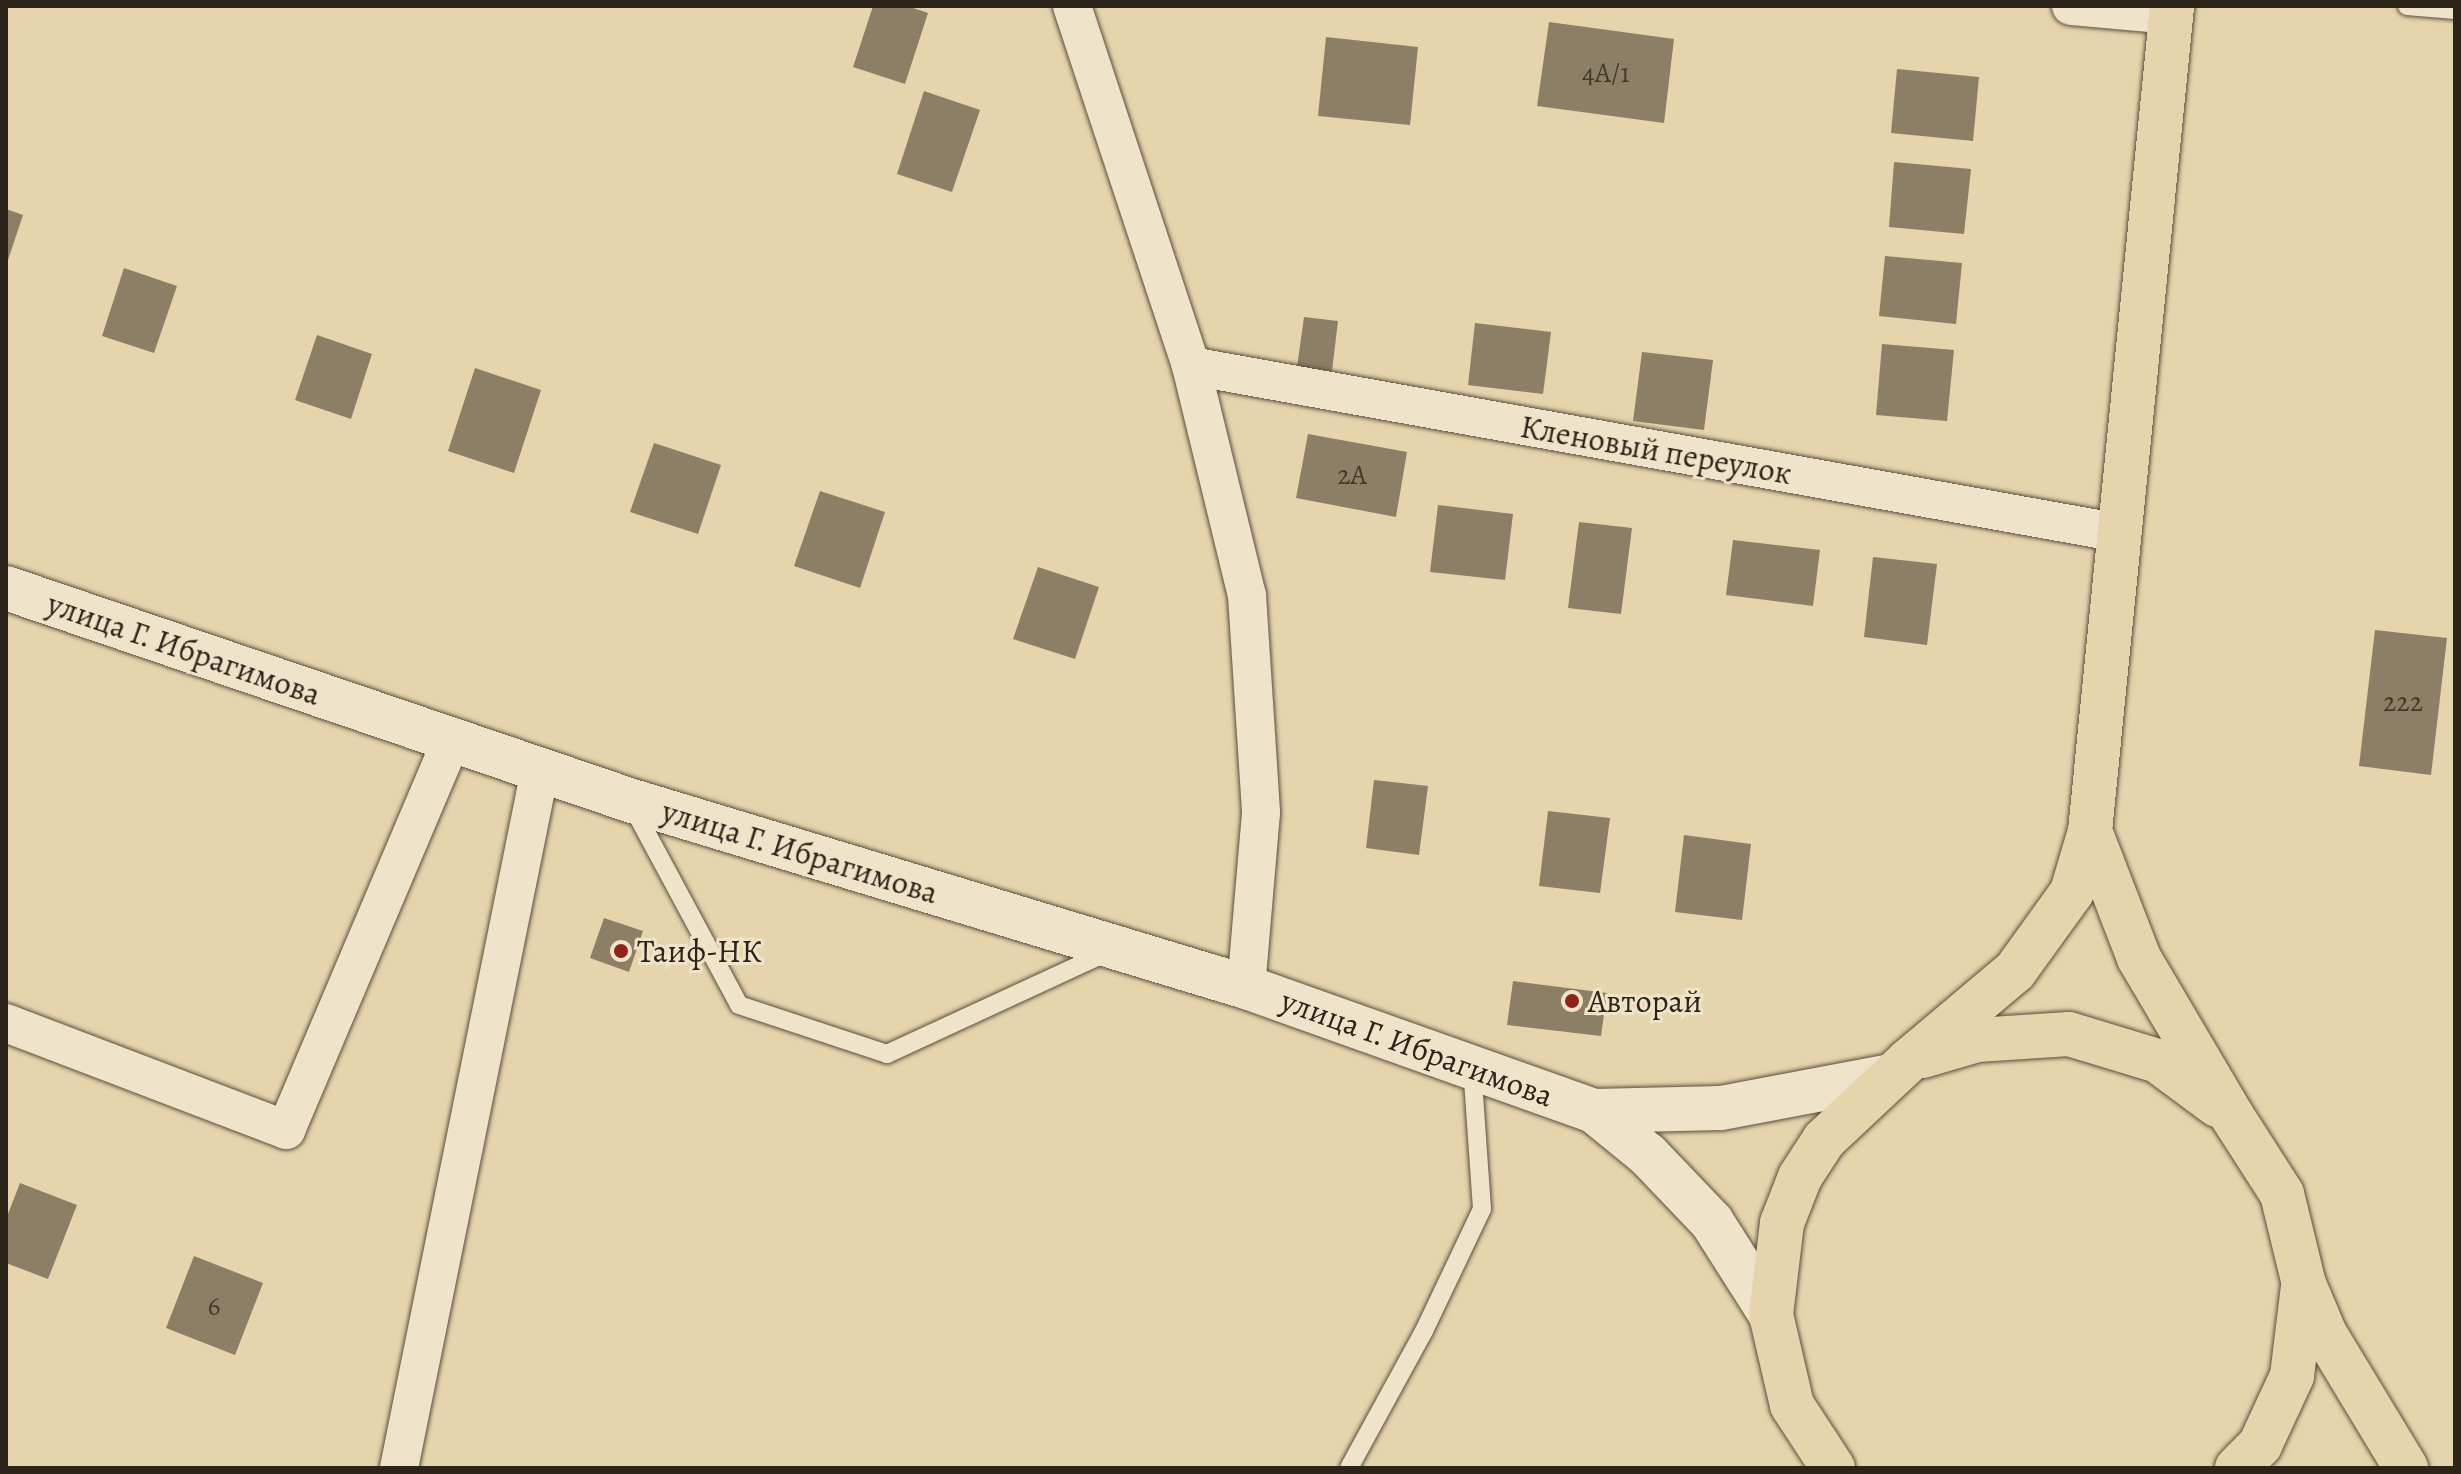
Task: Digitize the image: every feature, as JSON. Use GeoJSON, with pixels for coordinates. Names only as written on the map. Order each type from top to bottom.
{"type":"FeatureCollection","features":[{"type":"Feature","properties":{"kind":"highway"},"geometry":{"type":"LineString","coordinates":[[1833,1468],[1792,1405],[1771,1315],[1782,1223],[1800,1177],[1824,1140],[1900,1069],[2015,971],[2072,892],[2090,831],[2172,11]]}},
{"type":"Feature","properties":{"kind":"highway"},"geometry":{"type":"LineString","coordinates":[[2090,831],[2139,958],[2282,1194],[2304,1284],[2325,1334],[2406,1468]]}},
{"type":"Feature","properties":{"kind":"highway"},"geometry":{"type":"LineString","coordinates":[[1900,1069],[1977,1040],[2069,1034],[2158,1061],[2232,1116]]}},
{"type":"Feature","properties":{"kind":"highway"},"geometry":{"type":"LineString","coordinates":[[2237,1468],[2260,1445],[2292,1376],[2304,1284]]}},
{"type":"Feature","properties":{"kind":"street"},"geometry":{"type":"LineString","coordinates":[[1072,6],[1191,366],[1247,595],[1261,813],[1246,987]]}},
{"type":"Feature","properties":{"kind":"street"},"geometry":{"type":"LineString","coordinates":[[2071,6],[2172,11]]}},
{"type":"Feature","properties":{"kind":"street","name":"Кленовый переулок"},"geometry":{"type":"LineString","coordinates":[[1191,366],[2120,533]]}},
{"type":"Feature","properties":{"kind":"street","name":"улица Г. Ибрагимова"},"geometry":{"type":"LineString","coordinates":[[6,588],[629,800],[1246,987],[1594,1111]]}},
{"type":"Feature","properties":{"kind":"street"},"geometry":{"type":"LineString","coordinates":[[6,1023],[286,1130],[451,741]]}},
{"type":"Feature","properties":{"kind":"street"},"geometry":{"type":"LineString","coordinates":[[399,1468],[540,770]]}},
{"type":"Feature","properties":{"kind":"street"},"geometry":{"type":"LineString","coordinates":[[1594,1111],[1721,1108],[1900,1069]]}},
{"type":"Feature","properties":{"kind":"street"},"geometry":{"type":"LineString","coordinates":[[1594,1111],[1648,1155],[1712,1222],[1771,1315]]}},
{"type":"Feature","properties":{"kind":"lane"},"geometry":{"type":"LineString","coordinates":[[2407,6],[2455,10]]}},
{"type":"Feature","properties":{"kind":"lane"},"geometry":{"type":"LineString","coordinates":[[629,800],[739,1005],[887,1054],[1117,948]]}},
{"type":"Feature","properties":{"kind":"lane"},"geometry":{"type":"LineString","coordinates":[[1349,1468],[1424,1331],[1482,1209],[1472,1067]]}},
{"type":"Feature","properties":{"kind":"building"},"geometry":{"type":"Polygon","coordinates":[[[873,6],[907,6],[928,13],[905,84],[853,67],[873,6]]]}},
{"type":"Feature","properties":{"kind":"building"},"geometry":{"type":"Polygon","coordinates":[[[1549,22],[1674,39],[1664,123],[1537,106],[1549,22]]]}},
{"type":"Feature","properties":{"kind":"building"},"geometry":{"type":"Polygon","coordinates":[[[1326,37],[1418,47],[1410,125],[1318,116],[1326,37]]]}},
{"type":"Feature","properties":{"kind":"building"},"geometry":{"type":"Polygon","coordinates":[[[1897,69],[1979,77],[1973,141],[1891,133],[1897,69]]]}},
{"type":"Feature","properties":{"kind":"building"},"geometry":{"type":"Polygon","coordinates":[[[924,91],[980,110],[952,192],[897,174],[924,91]]]}},
{"type":"Feature","properties":{"kind":"building"},"geometry":{"type":"Polygon","coordinates":[[[1894,162],[1971,169],[1964,234],[1889,227],[1894,162]]]}},
{"type":"Feature","properties":{"kind":"building"},"geometry":{"type":"Polygon","coordinates":[[[6,209],[23,215],[7,263],[6,262],[6,209]]]}},
{"type":"Feature","properties":{"kind":"building"},"geometry":{"type":"Polygon","coordinates":[[[1885,256],[1962,263],[1956,324],[1879,316],[1885,256]]]}},
{"type":"Feature","properties":{"kind":"building"},"geometry":{"type":"Polygon","coordinates":[[[124,268],[177,286],[154,353],[102,336],[124,268]]]}},
{"type":"Feature","properties":{"kind":"building"},"geometry":{"type":"Polygon","coordinates":[[[1304,317],[1338,321],[1332,371],[1297,367],[1304,317]]]}},
{"type":"Feature","properties":{"kind":"building"},"geometry":{"type":"Polygon","coordinates":[[[1475,323],[1551,332],[1543,394],[1468,385],[1475,323]]]}},
{"type":"Feature","properties":{"kind":"building"},"geometry":{"type":"Polygon","coordinates":[[[317,335],[372,354],[351,419],[295,400],[317,335]]]}},
{"type":"Feature","properties":{"kind":"building"},"geometry":{"type":"Polygon","coordinates":[[[1882,344],[1954,350],[1947,421],[1876,415],[1882,344]]]}},
{"type":"Feature","properties":{"kind":"building"},"geometry":{"type":"Polygon","coordinates":[[[1642,352],[1713,360],[1704,430],[1633,421],[1642,352]]]}},
{"type":"Feature","properties":{"kind":"building"},"geometry":{"type":"Polygon","coordinates":[[[475,368],[541,390],[514,473],[448,451],[475,368]]]}},
{"type":"Feature","properties":{"kind":"building"},"geometry":{"type":"Polygon","coordinates":[[[1308,434],[1407,452],[1396,517],[1296,498],[1308,434]]]}},
{"type":"Feature","properties":{"kind":"building"},"geometry":{"type":"Polygon","coordinates":[[[654,443],[721,465],[698,534],[630,512],[654,443]]]}},
{"type":"Feature","properties":{"kind":"building"},"geometry":{"type":"Polygon","coordinates":[[[820,491],[885,512],[860,588],[794,566],[820,491]]]}},
{"type":"Feature","properties":{"kind":"building"},"geometry":{"type":"Polygon","coordinates":[[[1438,505],[1513,514],[1505,580],[1430,572],[1438,505]]]}},
{"type":"Feature","properties":{"kind":"building"},"geometry":{"type":"Polygon","coordinates":[[[1579,522],[1632,528],[1621,614],[1568,608],[1579,522]]]}},
{"type":"Feature","properties":{"kind":"building"},"geometry":{"type":"Polygon","coordinates":[[[1733,540],[1820,550],[1813,606],[1726,595],[1733,540]]]}},
{"type":"Feature","properties":{"kind":"building"},"geometry":{"type":"Polygon","coordinates":[[[1873,557],[1937,564],[1927,645],[1864,637],[1873,557]]]}},
{"type":"Feature","properties":{"kind":"building"},"geometry":{"type":"Polygon","coordinates":[[[1038,567],[1099,587],[1075,659],[1013,639],[1038,567]]]}},
{"type":"Feature","properties":{"kind":"building"},"geometry":{"type":"Polygon","coordinates":[[[2375,630],[2447,638],[2431,775],[2359,766],[2375,630]]]}},
{"type":"Feature","properties":{"kind":"building"},"geometry":{"type":"Polygon","coordinates":[[[1374,780],[1428,786],[1419,855],[1366,848],[1374,780]]]}},
{"type":"Feature","properties":{"kind":"building"},"geometry":{"type":"Polygon","coordinates":[[[1548,811],[1610,818],[1600,893],[1539,886],[1548,811]]]}},
{"type":"Feature","properties":{"kind":"building"},"geometry":{"type":"Polygon","coordinates":[[[1684,835],[1751,844],[1742,920],[1675,912],[1684,835]]]}},
{"type":"Feature","properties":{"kind":"building"},"geometry":{"type":"Polygon","coordinates":[[[604,918],[643,931],[629,972],[590,958],[604,918]]]}},
{"type":"Feature","properties":{"kind":"building"},"geometry":{"type":"Polygon","coordinates":[[[1513,981],[1607,993],[1601,1036],[1507,1025],[1513,981]]]}},
{"type":"Feature","properties":{"kind":"building"},"geometry":{"type":"Polygon","coordinates":[[[20,1183],[77,1205],[48,1279],[6,1263],[6,1219],[20,1183]]]}},
{"type":"Feature","properties":{"kind":"building"},"geometry":{"type":"Polygon","coordinates":[[[194,1256],[263,1283],[235,1355],[166,1328],[194,1256]]]}},
{"type":"Feature","properties":{"kind":"place","name":"Таиф-НК"},"geometry":{"type":"Point","coordinates":[621,951]}},
{"type":"Feature","properties":{"kind":"place","name":"Авторай"},"geometry":{"type":"Point","coordinates":[1572,1001]}}]}
